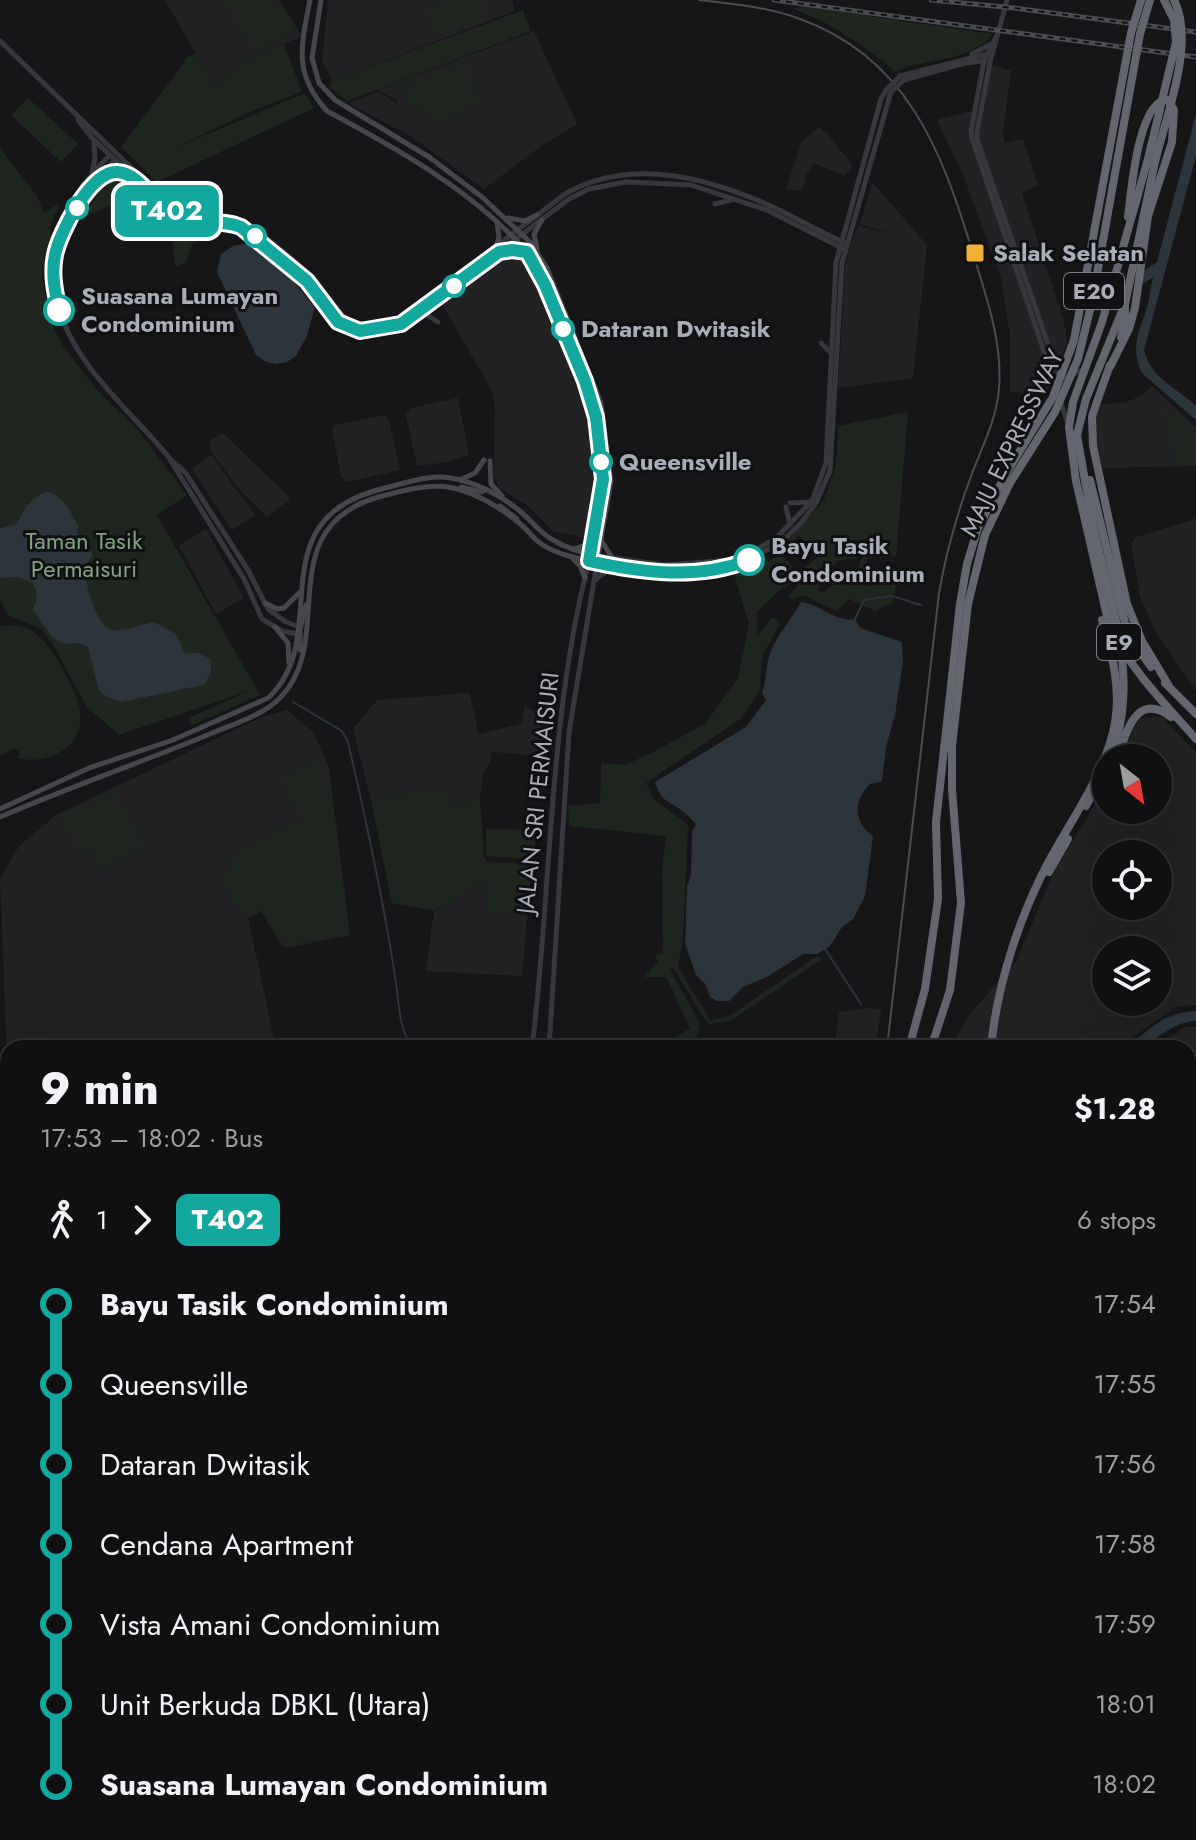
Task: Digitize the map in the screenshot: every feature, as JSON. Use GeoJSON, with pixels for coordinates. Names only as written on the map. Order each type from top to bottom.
{"type":"FeatureCollection","features":[{"type":"Feature","properties":{"kind":"highway","name":"MAJU EXPRESSWAY"},"geometry":{"type":"LineString","coordinates":[[911,1040],[925,989],[938,899],[936,822],[967,564],[978,528],[1007,472],[1053,397],[1074,340],[1131,33],[1141,0]]}},
{"type":"Feature","properties":{"kind":"highway","name":"MAJU EXPRESSWAY"},"geometry":{"type":"LineString","coordinates":[[934,1040],[950,990],[961,903],[952,789],[952,746],[968,604],[985,535],[1010,483],[1055,412],[1078,359],[1092,302],[1140,34],[1150,0]]}},
{"type":"Feature","properties":{"kind":"highway","name":"E9"},"geometry":{"type":"LineString","coordinates":[[1114,744],[1122,720],[1125,671],[1093,526],[1077,435],[1086,399],[1126,300],[1176,42],[1174,20],[1164,0]]}},
{"type":"Feature","properties":{"kind":"highway","name":"E9"},"geometry":{"type":"LineString","coordinates":[[1174,0],[1181,18],[1184,44],[1151,160],[1073,402],[1069,427],[1076,481],[1109,625],[1117,642],[1147,684],[1188,729]]}},
{"type":"Feature","properties":{"kind":"highway"},"geometry":{"type":"LineString","coordinates":[[1110,367],[1123,345],[1132,318],[1148,216],[1172,142],[1174,110],[1168,100],[1155,104],[1140,139],[1126,237]]}},
{"type":"Feature","properties":{"kind":"highway"},"geometry":{"type":"LineString","coordinates":[[1110,292],[1117,301],[1126,300],[1125,319],[1122,337],[1092,416],[1093,446],[1127,604],[1142,641],[1169,686]]}},
{"type":"Feature","properties":{"kind":"highway"},"geometry":{"type":"LineString","coordinates":[[1081,424],[1089,479],[1125,623],[1142,655],[1196,714]]}},
{"type":"Feature","properties":{"kind":"highway","name":"E9"},"geometry":{"type":"LineString","coordinates":[[1092,555],[1094,584],[1116,675],[1115,723],[1109,744]]}},
{"type":"Feature","properties":{"kind":"highway"},"geometry":{"type":"LineString","coordinates":[[1122,744],[1131,719],[1150,709],[1166,713],[1196,739]]}},
{"type":"Feature","properties":{"kind":"highway","name":"E9"},"geometry":{"type":"LineString","coordinates":[[994,1040],[994,1023],[1026,913],[1047,864],[1092,786]]}},
{"type":"Feature","properties":{"kind":"highway","name":"E9"},"geometry":{"type":"LineString","coordinates":[[996,1040],[1025,925],[1092,791]]}},
{"type":"Feature","properties":{"kind":"highway"},"geometry":{"type":"LineString","coordinates":[[1083,811],[1092,799]]}},
{"type":"Feature","properties":{"kind":"main road","name":"JALAN SRI PERMAISURI"},"geometry":{"type":"LineString","coordinates":[[310,0],[302,57],[303,74],[309,88],[327,111],[418,163],[497,222],[527,252],[540,272],[594,406],[603,479],[590,558]]}},
{"type":"Feature","properties":{"kind":"main road"},"geometry":{"type":"LineString","coordinates":[[302,57],[312,58],[321,0]]}},
{"type":"Feature","properties":{"kind":"main road","name":"JALAN SRI PERMAISURI"},"geometry":{"type":"LineString","coordinates":[[312,58],[319,83],[335,100],[429,157],[503,217],[539,254],[559,295],[601,403],[611,481],[598,559]]}},
{"type":"Feature","properties":{"kind":"main road"},"geometry":{"type":"LineString","coordinates":[[503,217],[525,221],[540,218]]}},
{"type":"Feature","properties":{"kind":"main road"},"geometry":{"type":"LineString","coordinates":[[539,254],[534,234],[540,218]]}},
{"type":"Feature","properties":{"kind":"main road"},"geometry":{"type":"LineString","coordinates":[[497,222],[497,250],[527,252]]}},
{"type":"Feature","properties":{"kind":"main road"},"geometry":{"type":"LineString","coordinates":[[559,295],[555,300],[566,336]]}},
{"type":"Feature","properties":{"kind":"main road"},"geometry":{"type":"LineString","coordinates":[[459,480],[475,473],[487,461],[491,484],[510,503],[547,537],[590,558]]}},
{"type":"Feature","properties":{"kind":"main road"},"geometry":{"type":"LineString","coordinates":[[0,808],[89,768],[173,740],[268,698],[288,676],[296,649],[303,567],[313,538],[319,527],[343,504],[360,495],[440,477],[459,480],[510,503]]}},
{"type":"Feature","properties":{"kind":"main road"},"geometry":{"type":"LineString","coordinates":[[0,817],[174,749],[277,701],[289,687],[300,661],[311,570],[320,542],[328,528],[342,515],[378,497],[426,487],[482,489],[512,513],[539,543],[571,557],[598,559]]}},
{"type":"Feature","properties":{"kind":"main road"},"geometry":{"type":"LineString","coordinates":[[448,487],[485,500],[520,523]]}},
{"type":"Feature","properties":{"kind":"main road"},"geometry":{"type":"LineString","coordinates":[[573,549],[585,545],[594,534]]}},
{"type":"Feature","properties":{"kind":"main road"},"geometry":{"type":"LineString","coordinates":[[601,539],[614,562]]}},
{"type":"Feature","properties":{"kind":"main road"},"geometry":{"type":"LineString","coordinates":[[571,557],[585,578]]}},
{"type":"Feature","properties":{"kind":"main road"},"geometry":{"type":"LineString","coordinates":[[265,603],[277,609],[284,608],[300,592]]}},
{"type":"Feature","properties":{"kind":"main road"},"geometry":{"type":"LineString","coordinates":[[300,661],[298,630],[308,596]]}},
{"type":"Feature","properties":{"kind":"main road"},"geometry":{"type":"LineString","coordinates":[[275,627],[290,649],[288,676]]}},
{"type":"Feature","properties":{"kind":"main road"},"geometry":{"type":"LineString","coordinates":[[228,717],[231,725]]}},
{"type":"Feature","properties":{"kind":"main road"},"geometry":{"type":"LineString","coordinates":[[56,782],[60,791]]}},
{"type":"Feature","properties":{"kind":"street"},"geometry":{"type":"LineString","coordinates":[[989,54],[1007,0]]}},
{"type":"Feature","properties":{"kind":"street"},"geometry":{"type":"LineString","coordinates":[[997,34],[987,62],[977,139],[1069,427]]}},
{"type":"Feature","properties":{"kind":"street"},"geometry":{"type":"LineString","coordinates":[[0,41],[77,118],[92,138],[178,211],[232,216],[247,223],[294,260],[346,319],[355,323],[384,322],[408,313],[514,238],[579,186],[609,178],[671,175],[712,184],[757,200],[829,239],[836,263],[826,463],[803,517],[760,549],[730,560],[666,565],[614,562],[594,581]]}},
{"type":"Feature","properties":{"kind":"street"},"geometry":{"type":"LineString","coordinates":[[965,61],[991,44]]}},
{"type":"Feature","properties":{"kind":"street"},"geometry":{"type":"LineString","coordinates":[[598,559],[655,573],[735,566],[769,551],[803,517],[823,491],[830,471],[844,246],[881,99],[902,78],[989,54]]}},
{"type":"Feature","properties":{"kind":"street"},"geometry":{"type":"LineString","coordinates":[[965,61],[987,62]]}},
{"type":"Feature","properties":{"kind":"street"},"geometry":{"type":"LineString","coordinates":[[965,61],[976,67],[980,81]]}},
{"type":"Feature","properties":{"kind":"street"},"geometry":{"type":"LineString","coordinates":[[987,62],[980,81],[972,138],[1042,337],[1061,376],[1076,375],[1086,367]]}},
{"type":"Feature","properties":{"kind":"street"},"geometry":{"type":"LineString","coordinates":[[836,263],[844,246],[889,90]]}},
{"type":"Feature","properties":{"kind":"street"},"geometry":{"type":"LineString","coordinates":[[77,118],[90,127],[132,178],[175,216],[230,222],[252,235],[307,281],[344,326],[368,331],[397,325],[411,318],[497,250]]}},
{"type":"Feature","properties":{"kind":"street"},"geometry":{"type":"LineString","coordinates":[[92,138],[95,152],[92,173]]}},
{"type":"Feature","properties":{"kind":"street"},"geometry":{"type":"LineString","coordinates":[[114,156],[92,173],[74,198],[61,228],[53,265],[59,311],[69,335],[95,373],[193,483],[265,603],[298,630]]}},
{"type":"Feature","properties":{"kind":"street"},"geometry":{"type":"LineString","coordinates":[[59,241],[114,156]]}},
{"type":"Feature","properties":{"kind":"street"},"geometry":{"type":"LineString","coordinates":[[96,180],[116,172],[132,178]]}},
{"type":"Feature","properties":{"kind":"street"},"geometry":{"type":"LineString","coordinates":[[670,183],[671,175]]}},
{"type":"Feature","properties":{"kind":"street"},"geometry":{"type":"LineString","coordinates":[[567,196],[611,184],[670,183],[706,189],[767,210],[844,246]]}},
{"type":"Feature","properties":{"kind":"street"},"geometry":{"type":"LineString","coordinates":[[712,184],[717,192]]}},
{"type":"Feature","properties":{"kind":"street"},"geometry":{"type":"LineString","coordinates":[[706,189],[713,202],[732,199]]}},
{"type":"Feature","properties":{"kind":"street"},"geometry":{"type":"LineString","coordinates":[[717,192],[727,190]]}},
{"type":"Feature","properties":{"kind":"street"},"geometry":{"type":"LineString","coordinates":[[829,239],[847,225]]}},
{"type":"Feature","properties":{"kind":"street"},"geometry":{"type":"LineString","coordinates":[[411,318],[427,315],[438,322]]}},
{"type":"Feature","properties":{"kind":"street"},"geometry":{"type":"LineString","coordinates":[[821,343],[831,353]]}},
{"type":"Feature","properties":{"kind":"street"},"geometry":{"type":"LineString","coordinates":[[171,460],[244,579],[262,619],[275,627],[298,630]]}},
{"type":"Feature","properties":{"kind":"street"},"geometry":{"type":"LineString","coordinates":[[790,526],[788,505],[812,501]]}},
{"type":"Feature","properties":{"kind":"street","name":"JALAN SRI PERMAISURI"},"geometry":{"type":"LineString","coordinates":[[533,1040],[558,729],[590,558]]}},
{"type":"Feature","properties":{"kind":"street","name":"JALAN SRI PERMAISURI"},"geometry":{"type":"LineString","coordinates":[[550,1040],[569,732],[598,559]]}},
{"type":"Feature","properties":{"kind":"street"},"geometry":{"type":"LineString","coordinates":[[253,581],[266,615],[256,608]]}},
{"type":"Feature","properties":{"kind":"street"},"geometry":{"type":"LineString","coordinates":[[551,826],[557,819],[563,823]]}},
{"type":"Feature","properties":{"kind":"street"},"geometry":{"type":"LineString","coordinates":[[538,986],[545,992],[553,987]]}},
{"type":"Feature","properties":{"kind":"shaded area"},"geometry":{"type":"Polygon","coordinates":[[[165,0],[279,0],[302,36],[240,63],[214,86],[165,0]]]}},
{"type":"Feature","properties":{"kind":"shaded area"},"geometry":{"type":"Polygon","coordinates":[[[328,0],[512,0],[515,11],[332,81],[322,61],[328,0]]]}},
{"type":"Feature","properties":{"kind":"shaded area"},"geometry":{"type":"Polygon","coordinates":[[[534,31],[577,124],[484,189],[412,137],[348,103],[378,92],[396,102],[393,111],[398,101],[377,90],[534,31]]]}},
{"type":"Feature","properties":{"kind":"shaded area"},"geometry":{"type":"Polygon","coordinates":[[[991,65],[1011,71],[1003,132],[1005,143],[1023,139],[1038,185],[1022,193],[1064,321],[1067,343],[1046,395],[1010,392],[1010,336],[1001,278],[962,172],[937,120],[982,108],[991,65]]]}},
{"type":"Feature","properties":{"kind":"shaded area"},"geometry":{"type":"Polygon","coordinates":[[[1196,114],[1196,156],[1144,350],[1158,375],[1196,406],[1196,420],[1143,374],[1136,352],[1153,277],[1140,286],[1141,273],[1157,262],[1196,114]]]}},
{"type":"Feature","properties":{"kind":"shaded area"},"geometry":{"type":"Polygon","coordinates":[[[819,127],[853,166],[844,176],[814,163],[807,173],[802,191],[786,189],[802,141],[819,127]]]}},
{"type":"Feature","properties":{"kind":"shaded area"},"geometry":{"type":"Polygon","coordinates":[[[872,182],[927,245],[913,378],[838,388],[848,252],[858,226],[894,235],[860,224],[872,182]]]}},
{"type":"Feature","properties":{"kind":"shaded area"},"geometry":{"type":"Polygon","coordinates":[[[252,243],[280,266],[315,307],[307,336],[296,356],[287,362],[266,362],[256,355],[217,272],[221,254],[233,246],[252,243]]]}},
{"type":"Feature","properties":{"kind":"shaded area","name":"Dataran Dwitasik"},"geometry":{"type":"Polygon","coordinates":[[[503,254],[523,256],[579,375],[590,408],[598,486],[588,538],[553,531],[528,506],[499,488],[494,477],[495,406],[491,389],[440,301],[503,254]]]}},
{"type":"Feature","properties":{"kind":"shaded area"},"geometry":{"type":"Polygon","coordinates":[[[1152,386],[1196,427],[1196,466],[1103,468],[1094,437],[1097,405],[1127,402],[1141,396],[1152,386]]]}},
{"type":"Feature","properties":{"kind":"shaded area"},"geometry":{"type":"Polygon","coordinates":[[[458,398],[469,455],[448,462],[417,466],[406,415],[411,408],[458,398]]]}},
{"type":"Feature","properties":{"kind":"shaded area"},"geometry":{"type":"Polygon","coordinates":[[[384,415],[389,420],[400,470],[348,482],[341,477],[332,429],[334,425],[384,415]]]}},
{"type":"Feature","properties":{"kind":"shaded area"},"geometry":{"type":"Polygon","coordinates":[[[223,433],[289,497],[290,500],[267,517],[239,489],[212,453],[211,440],[223,433]]]}},
{"type":"Feature","properties":{"kind":"shaded area"},"geometry":{"type":"Polygon","coordinates":[[[211,455],[255,515],[232,530],[192,469],[211,455]]]}},
{"type":"Feature","properties":{"kind":"shaded area"},"geometry":{"type":"Polygon","coordinates":[[[46,492],[57,496],[66,505],[79,527],[76,531],[93,555],[86,578],[96,613],[105,626],[120,630],[154,622],[176,634],[185,654],[200,653],[211,660],[211,672],[204,685],[121,702],[105,696],[98,688],[88,647],[58,641],[33,609],[37,596],[32,582],[17,577],[0,578],[0,528],[16,525],[31,501],[46,492]]]}},
{"type":"Feature","properties":{"kind":"shaded area"},"geometry":{"type":"Polygon","coordinates":[[[1196,519],[1196,691],[1157,634],[1145,608],[1131,544],[1136,537],[1196,519]]]}},
{"type":"Feature","properties":{"kind":"shaded area"},"geometry":{"type":"Polygon","coordinates":[[[206,529],[244,598],[216,614],[179,546],[206,529]]]}},
{"type":"Feature","properties":{"kind":"shaded area"},"geometry":{"type":"Polygon","coordinates":[[[801,602],[841,618],[855,619],[860,628],[902,642],[903,661],[882,781],[870,784],[858,804],[859,818],[873,836],[865,896],[853,919],[842,927],[830,946],[817,954],[803,954],[767,977],[743,987],[729,1001],[717,1001],[710,997],[706,985],[696,975],[685,943],[692,832],[696,824],[662,797],[655,782],[746,727],[766,700],[762,693],[773,647],[801,602]]]}},
{"type":"Feature","properties":{"kind":"shaded area"},"geometry":{"type":"Polygon","coordinates":[[[469,693],[479,734],[521,724],[525,706],[553,722],[548,756],[492,752],[483,773],[480,798],[444,807],[439,785],[371,801],[353,729],[377,700],[469,693]]]}},
{"type":"Feature","properties":{"kind":"shaded area"},"geometry":{"type":"Polygon","coordinates":[[[287,710],[313,732],[329,767],[350,935],[287,948],[261,912],[248,917],[274,1040],[6,1040],[0,879],[19,846],[56,815],[262,717],[287,710]]]}},
{"type":"Feature","properties":{"kind":"shaded area"},"geometry":{"type":"Polygon","coordinates":[[[1162,717],[1196,752],[1196,1005],[1172,1010],[1172,936],[1092,936],[1092,1016],[1163,1016],[1129,1040],[954,1040],[971,1013],[1017,960],[1052,876],[1092,809],[1092,824],[1172,824],[1172,744],[1127,744],[1139,718],[1162,717]]]}},
{"type":"Feature","properties":{"kind":"shaded area"},"geometry":{"type":"Polygon","coordinates":[[[488,862],[532,864],[522,976],[426,971],[434,911],[487,879],[488,862]]]}},
{"type":"Feature","properties":{"kind":"shaded area"},"geometry":{"type":"Polygon","coordinates":[[[881,1009],[877,1040],[835,1040],[839,1012],[881,1009]]]}},
{"type":"Feature","properties":{"kind":"shaded area"},"geometry":{"type":"Polygon","coordinates":[[[1196,1011],[1196,1021],[1186,1022],[1151,1040],[1136,1040],[1150,1028],[1174,1015],[1196,1011]]]}},
{"type":"Feature","properties":{"kind":"shaded area"},"geometry":{"type":"Polygon","coordinates":[[[1184,1027],[1196,1027],[1196,1040],[1166,1040],[1184,1027]]]}},
{"type":"Feature","properties":{"kind":"green space"},"geometry":{"type":"Polygon","coordinates":[[[225,0],[276,0],[294,30],[256,52],[225,0]]]}},
{"type":"Feature","properties":{"kind":"green space"},"geometry":{"type":"Polygon","coordinates":[[[448,0],[482,0],[488,18],[436,37],[426,8],[448,0]]]}},
{"type":"Feature","properties":{"kind":"green space"},"geometry":{"type":"Polygon","coordinates":[[[800,6],[993,34],[965,53],[896,72],[860,44],[822,21],[794,9],[800,6]]]}},
{"type":"Feature","properties":{"kind":"green space"},"geometry":{"type":"Polygon","coordinates":[[[523,10],[531,31],[347,101],[330,87],[332,81],[523,10]]]}},
{"type":"Feature","properties":{"kind":"green space"},"geometry":{"type":"Polygon","coordinates":[[[284,44],[302,92],[252,111],[177,147],[305,93],[314,108],[157,182],[121,147],[185,62],[184,59],[195,53],[214,86],[240,63],[284,44]]]}},
{"type":"Feature","properties":{"kind":"green space"},"geometry":{"type":"Polygon","coordinates":[[[465,62],[478,105],[438,123],[409,100],[405,85],[465,62]]]}},
{"type":"Feature","properties":{"kind":"green space"},"geometry":{"type":"Polygon","coordinates":[[[28,98],[78,144],[61,162],[11,115],[28,98]]]}},
{"type":"Feature","properties":{"kind":"green space","name":"Taman Tasik Permaisuri"},"geometry":{"type":"Polygon","coordinates":[[[0,148],[37,196],[44,213],[59,204],[49,229],[52,235],[42,276],[51,323],[63,346],[97,390],[137,429],[187,495],[157,515],[260,695],[192,725],[189,718],[251,690],[119,735],[87,707],[41,629],[8,615],[0,599],[0,148]]]}},
{"type":"Feature","properties":{"kind":"green space"},"geometry":{"type":"Polygon","coordinates":[[[114,178],[126,180],[139,192],[83,218],[99,193],[114,178]]]}},
{"type":"Feature","properties":{"kind":"green space"},"geometry":{"type":"Polygon","coordinates":[[[171,222],[192,228],[217,228],[192,244],[186,263],[175,266],[171,222]]]}},
{"type":"Feature","properties":{"kind":"green space"},"geometry":{"type":"Polygon","coordinates":[[[1163,403],[1196,431],[1196,462],[1177,464],[1163,403]]]}},
{"type":"Feature","properties":{"kind":"green space"},"geometry":{"type":"Polygon","coordinates":[[[908,412],[896,556],[868,558],[864,569],[859,568],[862,557],[837,561],[817,590],[824,593],[837,579],[866,586],[897,581],[893,602],[875,611],[849,599],[837,611],[803,595],[793,600],[788,597],[801,581],[772,597],[757,612],[757,636],[772,617],[780,623],[762,657],[760,690],[742,718],[646,783],[654,799],[688,825],[683,940],[678,967],[710,1020],[728,1017],[817,956],[822,959],[730,1021],[708,1024],[673,968],[670,969],[700,1024],[697,1037],[692,1040],[671,1040],[690,1028],[666,977],[644,977],[658,963],[655,955],[663,953],[662,871],[666,836],[569,826],[568,806],[600,803],[601,763],[624,765],[706,723],[738,678],[749,624],[734,574],[753,570],[781,554],[798,573],[818,557],[799,536],[790,543],[789,539],[824,500],[836,465],[838,426],[908,412]]]}},
{"type":"Feature","properties":{"kind":"green space"},"geometry":{"type":"Polygon","coordinates":[[[0,626],[29,629],[48,646],[78,703],[80,724],[77,735],[71,744],[53,756],[30,760],[18,758],[20,752],[14,748],[0,756],[0,626]]]}},
{"type":"Feature","properties":{"kind":"green space"},"geometry":{"type":"Polygon","coordinates":[[[320,758],[332,806],[348,934],[288,944],[282,941],[261,909],[244,915],[222,879],[232,863],[230,855],[302,818],[280,776],[320,758]]]}},
{"type":"Feature","properties":{"kind":"green space"},"geometry":{"type":"Polygon","coordinates":[[[440,785],[445,806],[480,798],[484,857],[488,863],[529,865],[526,903],[517,903],[517,911],[488,912],[488,879],[434,911],[392,903],[371,801],[440,785]]]}},
{"type":"Feature","properties":{"kind":"green space"},"geometry":{"type":"Polygon","coordinates":[[[114,792],[143,848],[103,869],[92,850],[81,855],[63,815],[114,792]]]}},
{"type":"Feature","properties":{"kind":"green space"},"geometry":{"type":"Polygon","coordinates":[[[486,829],[535,830],[535,854],[531,855],[531,859],[486,856],[486,829]]]}},
{"type":"Feature","properties":{"kind":"waterway"},"geometry":{"type":"LineString","coordinates":[[855,619],[864,600],[892,596],[921,605]]}},
{"type":"Feature","properties":{"kind":"waterway"},"geometry":{"type":"LineString","coordinates":[[293,702],[342,731],[348,742],[381,896],[401,1020],[408,1040]]}},
{"type":"Feature","properties":{"kind":"waterway"},"geometry":{"type":"LineString","coordinates":[[825,949],[861,1004]]}},
{"type":"Feature","properties":{"kind":"tram line"},"geometry":{"type":"LineString","coordinates":[[699,0],[763,9],[800,19],[837,36],[867,57],[893,82],[914,110],[947,175],[996,335],[1000,371],[997,401],[957,519],[939,593],[888,1040]]}},
{"type":"Feature","properties":{"kind":"railway"},"geometry":{"type":"LineString","coordinates":[[774,0],[1196,57]]}},
{"type":"Feature","properties":{"kind":"railway"},"geometry":{"type":"LineString","coordinates":[[931,0],[1196,32]]}},
{"type":"Feature","properties":{"kind":"bus line","name":"T402"},"geometry":{"type":"LineString","coordinates":[[59,310],[53,273],[59,241],[86,193],[96,180],[112,172],[132,178],[175,216],[230,222],[241,227],[290,265],[307,281],[338,322],[353,330],[368,331],[401,324],[499,252],[527,252],[540,272],[594,406],[603,479],[589,561],[655,573],[735,566],[749,560]]}},
{"type":"Feature","properties":{"kind":"place","name":"Salak Selatan"},"geometry":{"type":"Point","coordinates":[975,253]}},
{"type":"Feature","properties":{"kind":"place","name":"Suasana Lumayan Condominium"},"geometry":{"type":"Point","coordinates":[59,310]}},
{"type":"Feature","properties":{"kind":"place","name":"Dataran Dwitasik"},"geometry":{"type":"Point","coordinates":[563,329]}},
{"type":"Feature","properties":{"kind":"place","name":"Queensville"},"geometry":{"type":"Point","coordinates":[601,462]}},
{"type":"Feature","properties":{"kind":"place","name":"Bayu Tasik Condominium"},"geometry":{"type":"Point","coordinates":[749,560]}}]}
